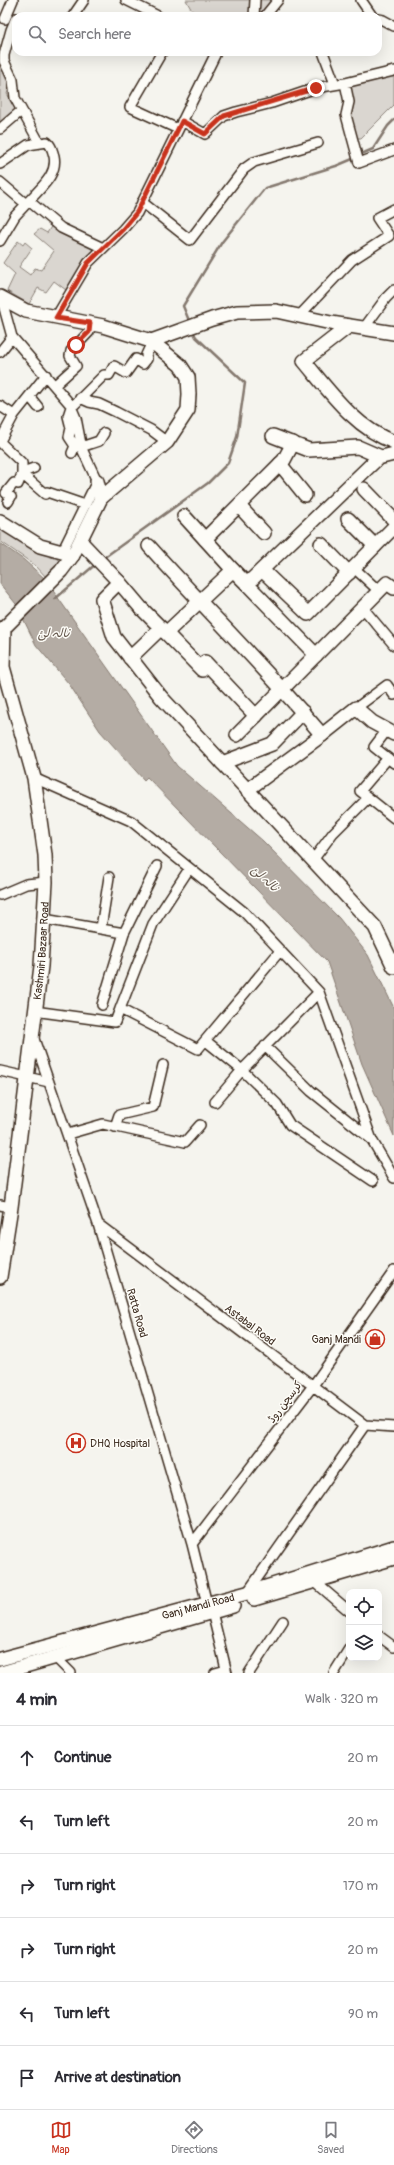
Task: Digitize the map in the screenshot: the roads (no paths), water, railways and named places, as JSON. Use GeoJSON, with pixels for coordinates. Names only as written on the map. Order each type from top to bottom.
{"type":"FeatureCollection","features":[{"type":"Feature","properties":{"kind":"street"},"geometry":{"type":"LineString","coordinates":[[5,19],[13,0]]}},
{"type":"Feature","properties":{"kind":"street"},"geometry":{"type":"LineString","coordinates":[[76,12],[84,0]]}},
{"type":"Feature","properties":{"kind":"street"},"geometry":{"type":"LineString","coordinates":[[126,0],[150,12]]}},
{"type":"Feature","properties":{"kind":"street"},"geometry":{"type":"LineString","coordinates":[[254,12],[255,0]]}},
{"type":"Feature","properties":{"kind":"street"},"geometry":{"type":"LineString","coordinates":[[268,12],[278,0]]}},
{"type":"Feature","properties":{"kind":"street"},"geometry":{"type":"LineString","coordinates":[[361,0],[369,12]]}},
{"type":"Feature","properties":{"kind":"street"},"geometry":{"type":"LineString","coordinates":[[382,20],[394,26]]}},
{"type":"Feature","properties":{"kind":"street"},"geometry":{"type":"LineString","coordinates":[[12,26],[4,55],[13,80],[15,98],[39,142]]}},
{"type":"Feature","properties":{"kind":"street"},"geometry":{"type":"LineString","coordinates":[[160,56],[130,107],[205,134],[224,116],[316,88],[345,83],[394,71]]}},
{"type":"Feature","properties":{"kind":"street"},"geometry":{"type":"LineString","coordinates":[[56,318],[88,263],[123,229],[137,212],[214,56]]}},
{"type":"Feature","properties":{"kind":"street"},"geometry":{"type":"LineString","coordinates":[[324,56],[335,84]]}},
{"type":"Feature","properties":{"kind":"street"},"geometry":{"type":"LineString","coordinates":[[345,83],[349,102],[346,116],[358,160],[362,163],[394,150]]}},
{"type":"Feature","properties":{"kind":"street"},"geometry":{"type":"LineString","coordinates":[[0,129],[21,111]]}},
{"type":"Feature","properties":{"kind":"street"},"geometry":{"type":"LineString","coordinates":[[0,164],[28,145],[39,142],[47,142],[51,146],[55,164],[52,175],[15,216],[0,241]]}},
{"type":"Feature","properties":{"kind":"street"},"geometry":{"type":"LineString","coordinates":[[142,202],[190,240],[244,169],[254,162],[318,143]]}},
{"type":"Feature","properties":{"kind":"street"},"geometry":{"type":"LineString","coordinates":[[0,182],[61,228],[103,248]]}},
{"type":"Feature","properties":{"kind":"street"},"geometry":{"type":"LineString","coordinates":[[300,316],[352,260],[389,236],[377,218],[394,209]]}},
{"type":"Feature","properties":{"kind":"street"},"geometry":{"type":"LineString","coordinates":[[364,328],[386,298],[394,290]]}},
{"type":"Feature","properties":{"kind":"street"},"geometry":{"type":"LineString","coordinates":[[0,297],[26,311],[56,318],[90,323],[151,341],[180,365],[188,377],[188,410],[166,442],[101,498],[81,542],[68,553]]}},
{"type":"Feature","properties":{"kind":"street"},"geometry":{"type":"LineString","coordinates":[[0,297],[12,337],[55,385],[70,406],[76,418],[81,447],[90,471],[97,481],[101,498]]}},
{"type":"Feature","properties":{"kind":"street"},"geometry":{"type":"LineString","coordinates":[[70,406],[74,405],[104,375],[109,375],[114,366],[126,373],[136,359],[143,364],[147,359],[146,354],[151,341],[212,319],[237,312],[276,311],[349,326],[394,333]]}},
{"type":"Feature","properties":{"kind":"street"},"geometry":{"type":"LineString","coordinates":[[55,385],[76,366],[70,356],[71,351],[89,332],[90,323]]}},
{"type":"Feature","properties":{"kind":"street"},"geometry":{"type":"LineString","coordinates":[[349,326],[304,361],[326,388],[366,428],[394,442]]}},
{"type":"Feature","properties":{"kind":"street"},"geometry":{"type":"LineString","coordinates":[[0,352],[12,337]]}},
{"type":"Feature","properties":{"kind":"street"},"geometry":{"type":"LineString","coordinates":[[8,502],[11,497],[6,493],[14,483],[18,484],[23,473],[22,463],[0,442],[14,415],[30,397],[46,375]]}},
{"type":"Feature","properties":{"kind":"street"},"geometry":{"type":"LineString","coordinates":[[30,397],[38,407]]}},
{"type":"Feature","properties":{"kind":"street"},"geometry":{"type":"LineString","coordinates":[[80,398],[116,412],[151,430],[166,442]]}},
{"type":"Feature","properties":{"kind":"street"},"geometry":{"type":"LineString","coordinates":[[0,406],[14,415]]}},
{"type":"Feature","properties":{"kind":"street"},"geometry":{"type":"LineString","coordinates":[[70,406],[68,416],[71,428],[69,437],[75,446],[72,453]]}},
{"type":"Feature","properties":{"kind":"street"},"geometry":{"type":"LineString","coordinates":[[81,447],[99,441],[104,433]]}},
{"type":"Feature","properties":{"kind":"street"},"geometry":{"type":"LineString","coordinates":[[273,436],[309,450],[358,447],[380,457]]}},
{"type":"Feature","properties":{"kind":"street"},"geometry":{"type":"LineString","coordinates":[[205,539],[280,464],[293,443]]}},
{"type":"Feature","properties":{"kind":"street"},"geometry":{"type":"LineString","coordinates":[[247,584],[380,457],[394,454]]}},
{"type":"Feature","properties":{"kind":"street"},"geometry":{"type":"LineString","coordinates":[[280,464],[305,495]]}},
{"type":"Feature","properties":{"kind":"street"},"geometry":{"type":"LineString","coordinates":[[23,473],[34,468]]}},
{"type":"Feature","properties":{"kind":"street"},"geometry":{"type":"LineString","coordinates":[[23,473],[45,494],[47,492],[85,506]]}},
{"type":"Feature","properties":{"kind":"street"},"geometry":{"type":"LineString","coordinates":[[2,626],[61,571],[85,506],[97,481]]}},
{"type":"Feature","properties":{"kind":"street"},"geometry":{"type":"LineString","coordinates":[[364,489],[394,520]]}},
{"type":"Feature","properties":{"kind":"street"},"geometry":{"type":"LineString","coordinates":[[239,506],[264,533]]}},
{"type":"Feature","properties":{"kind":"street"},"geometry":{"type":"LineString","coordinates":[[184,516],[233,570],[316,655]]}},
{"type":"Feature","properties":{"kind":"street"},"geometry":{"type":"LineString","coordinates":[[348,519],[375,546]]}},
{"type":"Feature","properties":{"kind":"street"},"geometry":{"type":"LineString","coordinates":[[0,521],[40,546],[68,553]]}},
{"type":"Feature","properties":{"kind":"street"},"geometry":{"type":"LineString","coordinates":[[262,570],[308,614],[394,527]]}},
{"type":"Feature","properties":{"kind":"street"},"geometry":{"type":"LineString","coordinates":[[81,542],[163,631],[256,716]]}},
{"type":"Feature","properties":{"kind":"street"},"geometry":{"type":"LineString","coordinates":[[321,544],[351,570],[379,591]]}},
{"type":"Feature","properties":{"kind":"street"},"geometry":{"type":"LineString","coordinates":[[149,546],[199,602],[283,688],[322,734]]}},
{"type":"Feature","properties":{"kind":"street"},"geometry":{"type":"LineString","coordinates":[[130,658],[199,602],[233,570]]}},
{"type":"Feature","properties":{"kind":"street"},"geometry":{"type":"LineString","coordinates":[[116,579],[102,599],[114,637],[161,697],[375,927],[394,966]]}},
{"type":"Feature","properties":{"kind":"street"},"geometry":{"type":"LineString","coordinates":[[237,736],[387,583],[394,588]]}},
{"type":"Feature","properties":{"kind":"street"},"geometry":{"type":"LineString","coordinates":[[363,608],[394,644]]}},
{"type":"Feature","properties":{"kind":"street","name":"Kashmiri Bazaar Road"},"geometry":{"type":"LineString","coordinates":[[0,1277],[6,1206],[27,1077],[34,1011],[41,966],[46,882],[45,855],[34,778],[3,667],[2,626]]}},
{"type":"Feature","properties":{"kind":"street"},"geometry":{"type":"LineString","coordinates":[[247,790],[387,685],[394,695]]}},
{"type":"Feature","properties":{"kind":"street"},"geometry":{"type":"LineString","coordinates":[[356,708],[372,722],[391,732],[374,746],[391,760],[360,791],[394,818]]}},
{"type":"Feature","properties":{"kind":"street"},"geometry":{"type":"LineString","coordinates":[[222,763],[272,744],[303,712]]}},
{"type":"Feature","properties":{"kind":"street"},"geometry":{"type":"LineString","coordinates":[[34,778],[131,821],[244,912],[319,992],[372,1140],[394,1178]]}},
{"type":"Feature","properties":{"kind":"street"},"geometry":{"type":"LineString","coordinates":[[313,860],[332,833],[368,798]]}},
{"type":"Feature","properties":{"kind":"street"},"geometry":{"type":"LineString","coordinates":[[102,1005],[124,933],[157,866]]}},
{"type":"Feature","properties":{"kind":"street"},"geometry":{"type":"LineString","coordinates":[[34,1011],[115,1022],[153,924],[189,869]]}},
{"type":"Feature","properties":{"kind":"street"},"geometry":{"type":"LineString","coordinates":[[101,928],[109,877]]}},
{"type":"Feature","properties":{"kind":"street"},"geometry":{"type":"LineString","coordinates":[[0,894],[26,884],[46,882]]}},
{"type":"Feature","properties":{"kind":"street"},"geometry":{"type":"LineString","coordinates":[[44,919],[124,933]]}},
{"type":"Feature","properties":{"kind":"street"},"geometry":{"type":"LineString","coordinates":[[120,1009],[198,1049],[280,951]]}},
{"type":"Feature","properties":{"kind":"street"},"geometry":{"type":"LineString","coordinates":[[215,1102],[242,1070],[319,992]]}},
{"type":"Feature","properties":{"kind":"street","name":"Ratta Road"},"geometry":{"type":"LineString","coordinates":[[32,1033],[98,1224],[192,1544],[226,1671]]}},
{"type":"Feature","properties":{"kind":"street"},"geometry":{"type":"LineString","coordinates":[[206,1040],[242,1070],[277,1104],[290,1125],[372,1181]]}},
{"type":"Feature","properties":{"kind":"street"},"geometry":{"type":"LineString","coordinates":[[265,1046],[311,1091],[372,1140]]}},
{"type":"Feature","properties":{"kind":"street"},"geometry":{"type":"LineString","coordinates":[[115,1127],[119,1114],[153,1107],[163,1065]]}},
{"type":"Feature","properties":{"kind":"street"},"geometry":{"type":"LineString","coordinates":[[0,1070],[49,1082]]}},
{"type":"Feature","properties":{"kind":"street"},"geometry":{"type":"LineString","coordinates":[[68,1134],[104,1124],[185,1142],[200,1125]]}},
{"type":"Feature","properties":{"kind":"street","name":"Astabal Road"},"geometry":{"type":"LineString","coordinates":[[98,1224],[312,1387],[365,1425]]}},
{"type":"Feature","properties":{"kind":"street","name":"کرسچن روڈ"},"geometry":{"type":"LineString","coordinates":[[192,1544],[312,1387],[394,1271]]}},
{"type":"Feature","properties":{"kind":"street"},"geometry":{"type":"LineString","coordinates":[[247,1593],[365,1425],[394,1427]]}},
{"type":"Feature","properties":{"kind":"street","name":"Ganj Mandi Road"},"geometry":{"type":"LineString","coordinates":[[1,1673],[55,1658],[210,1608],[247,1593],[394,1547]]}},
{"type":"Feature","properties":{"kind":"street","name":"Ganj Mandi Road"},"geometry":{"type":"LineString","coordinates":[[0,1659],[315,1582],[394,1558]]}},
{"type":"Feature","properties":{"kind":"street"},"geometry":{"type":"LineString","coordinates":[[315,1582],[346,1608]]}},
{"type":"Feature","properties":{"kind":"street"},"geometry":{"type":"LineString","coordinates":[[249,1673],[282,1621]]}},
{"type":"Feature","properties":{"kind":"street"},"geometry":{"type":"LineString","coordinates":[[382,1638],[394,1647]]}},
{"type":"Feature","properties":{"kind":"street"},"geometry":{"type":"LineString","coordinates":[[334,1673],[346,1654]]}},
{"type":"Feature","properties":{"kind":"street"},"geometry":{"type":"LineString","coordinates":[[55,1658],[71,1673]]}},
{"type":"Feature","properties":{"kind":"street"},"geometry":{"type":"LineString","coordinates":[[215,1673],[226,1671]]}},
{"type":"Feature","properties":{"kind":"water","name":"نالہ لئ"},"geometry":{"type":"Polygon","coordinates":[[[0,543],[24,560],[44,578],[177,766],[263,841],[339,918],[368,955],[394,1008],[394,1136],[362,1064],[327,962],[147,777],[144,780],[100,731],[69,684],[36,645],[16,604],[0,584],[0,543]]]}},
{"type":"Feature","properties":{"kind":"waterway"},"geometry":{"type":"LineString","coordinates":[[359,155],[373,149],[388,126],[394,120]]}},
{"type":"Feature","properties":{"kind":"waterway"},"geometry":{"type":"LineString","coordinates":[[190,323],[183,306],[222,242],[265,188],[336,166],[355,158]]}},
{"type":"Feature","properties":{"kind":"waterway"},"geometry":{"type":"LineString","coordinates":[[102,559],[208,483],[228,463],[237,437],[245,383],[196,337],[193,331]]}},
{"type":"Feature","properties":{"kind":"waterway"},"geometry":{"type":"LineString","coordinates":[[55,599],[97,563]]}},
{"type":"Feature","properties":{"kind":"place","name":"Ganj Mandi"},"geometry":{"type":"Point","coordinates":[375,1339]}},
{"type":"Feature","properties":{"kind":"place","name":"DHQ Hospital"},"geometry":{"type":"Point","coordinates":[76,1443]}}]}
